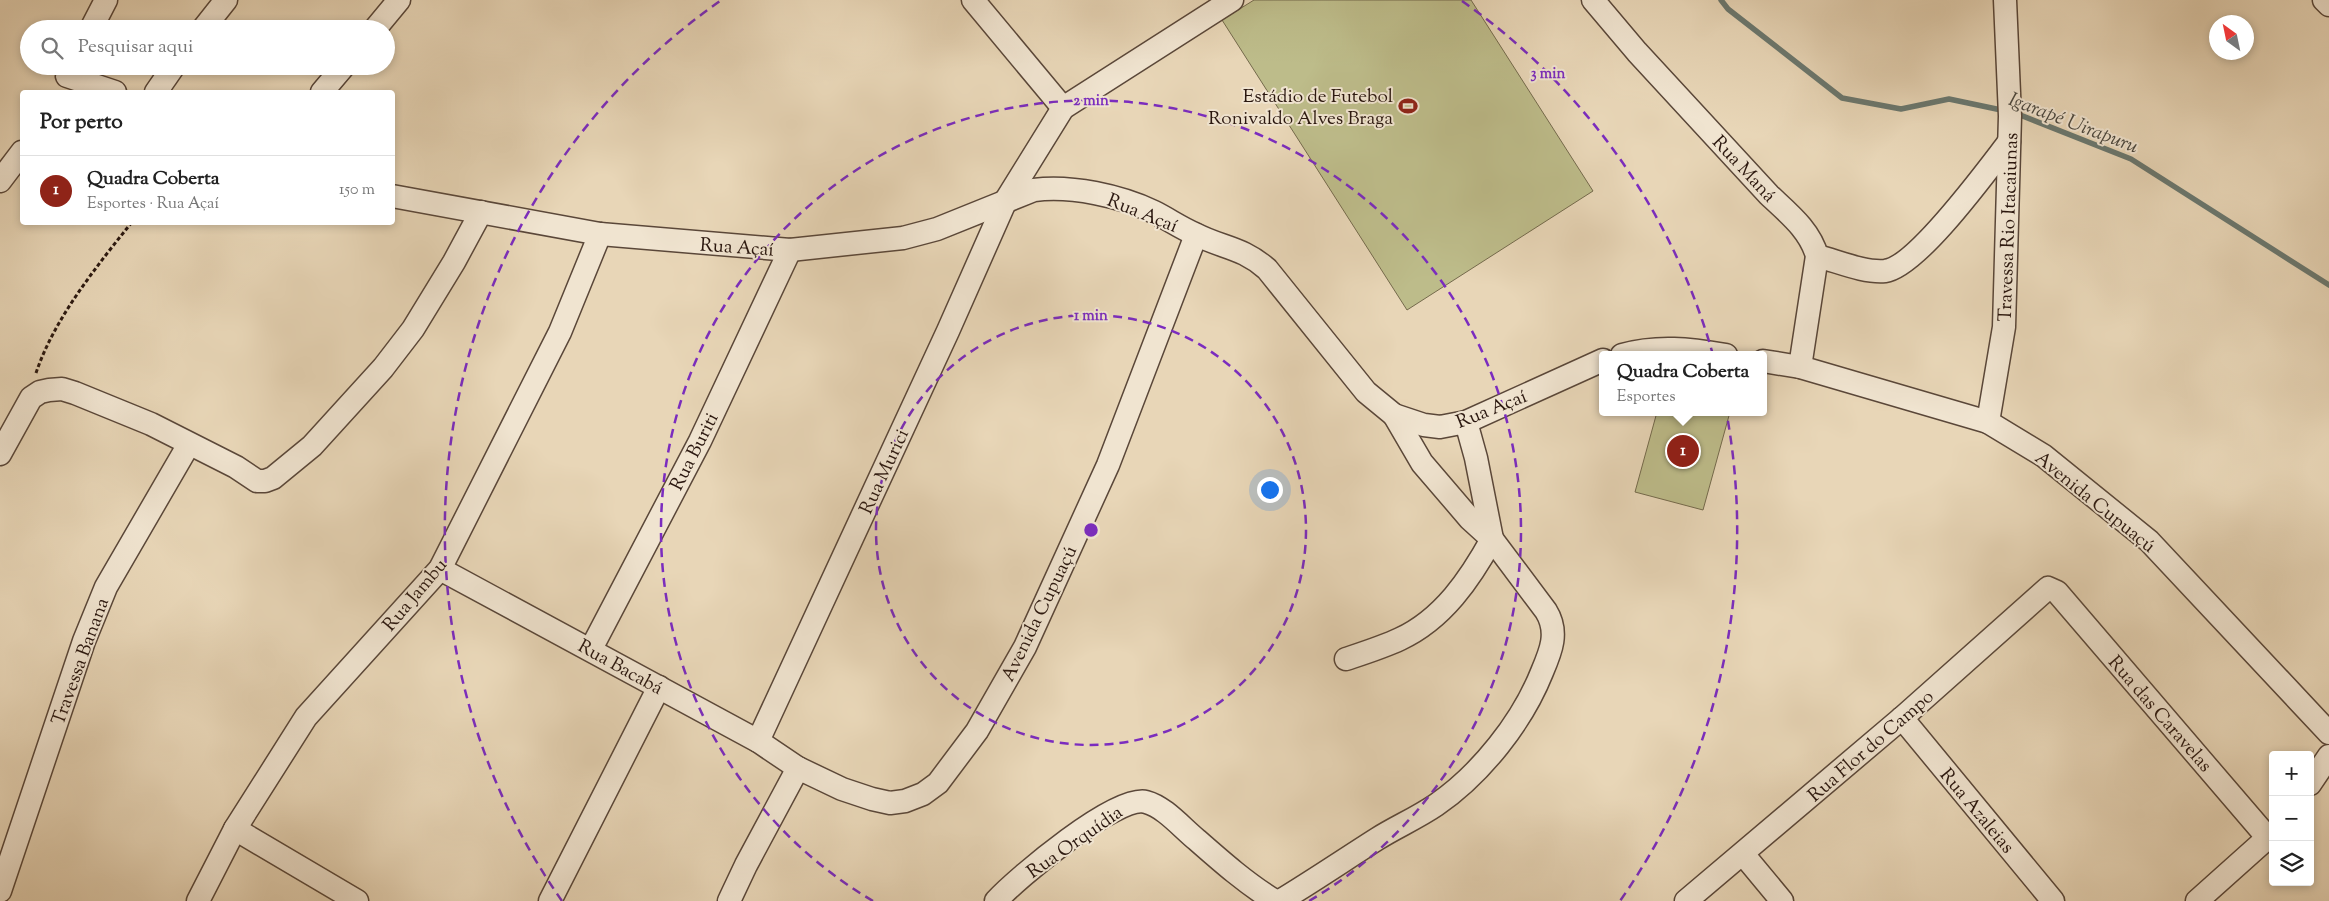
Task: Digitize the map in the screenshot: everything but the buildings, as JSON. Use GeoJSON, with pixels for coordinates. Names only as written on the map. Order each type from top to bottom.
{"type":"FeatureCollection","features":[{"type":"Feature","properties":{"kind":"street"},"geometry":{"type":"LineString","coordinates":[[96,20],[106,0]]}},
{"type":"Feature","properties":{"kind":"street"},"geometry":{"type":"LineString","coordinates":[[210,20],[226,0]]}},
{"type":"Feature","properties":{"kind":"street"},"geometry":{"type":"LineString","coordinates":[[382,20],[399,0]]}},
{"type":"Feature","properties":{"kind":"street"},"geometry":{"type":"LineString","coordinates":[[973,0],[1062,108],[1232,0]]}},
{"type":"Feature","properties":{"kind":"street","name":"Rua Maná"},"geometry":{"type":"LineString","coordinates":[[1593,0],[1643,59],[1796,222],[1814,246],[1817,256]]}},
{"type":"Feature","properties":{"kind":"street","name":"Travessa Rio Itacaiunas"},"geometry":{"type":"LineString","coordinates":[[1988,422],[2004,327],[2010,142],[2006,0]]}},
{"type":"Feature","properties":{"kind":"street"},"geometry":{"type":"LineString","coordinates":[[2324,0],[2329,5]]}},
{"type":"Feature","properties":{"kind":"street"},"geometry":{"type":"LineString","coordinates":[[157,90],[168,75]]}},
{"type":"Feature","properties":{"kind":"street"},"geometry":{"type":"LineString","coordinates":[[324,90],[336,75]]}},
{"type":"Feature","properties":{"kind":"street"},"geometry":{"type":"LineString","coordinates":[[66,78],[108,90]]}},
{"type":"Feature","properties":{"kind":"street","name":"Rua Murici"},"geometry":{"type":"LineString","coordinates":[[758,740],[948,331],[1006,200],[1062,108]]}},
{"type":"Feature","properties":{"kind":"street"},"geometry":{"type":"LineString","coordinates":[[1767,362],[1800,367],[1817,256],[1865,269],[1885,271],[1900,264],[1919,251],[2010,142]]}},
{"type":"Feature","properties":{"kind":"street"},"geometry":{"type":"LineString","coordinates":[[0,181],[20,155]]}},
{"type":"Feature","properties":{"kind":"street","name":"Rua Açaí"},"geometry":{"type":"LineString","coordinates":[[395,197],[600,234],[790,250],[903,238],[937,229],[1034,190],[1051,188],[1102,194],[1152,211],[1196,235],[1244,252],[1267,269],[1366,392],[1394,415],[1424,426],[1440,427],[1466,422],[1599,362]]}},
{"type":"Feature","properties":{"kind":"street"},"geometry":{"type":"LineString","coordinates":[[0,454],[31,398],[40,392],[62,389],[119,410],[236,467],[257,481],[274,478],[312,446],[383,368],[413,329],[454,262],[481,212]]}},
{"type":"Feature","properties":{"kind":"street","name":"Rua Jambu"},"geometry":{"type":"LineString","coordinates":[[198,901],[235,829],[306,717],[440,569],[560,332],[600,234]]}},
{"type":"Feature","properties":{"kind":"street","name":"Avenida Cupuaçú"},"geometry":{"type":"LineString","coordinates":[[798,768],[842,789],[872,799],[890,802],[905,801],[923,794],[938,783],[978,731],[1025,647],[1108,465],[1196,235]]}},
{"type":"Feature","properties":{"kind":"street","name":"Rua Buriti"},"geometry":{"type":"LineString","coordinates":[[591,649],[700,441],[790,250]]}},
{"type":"Feature","properties":{"kind":"street"},"geometry":{"type":"LineString","coordinates":[[1645,351],[1662,348],[1686,348],[1703,351]]}},
{"type":"Feature","properties":{"kind":"street","name":"Avenida Cupuaçú"},"geometry":{"type":"LineString","coordinates":[[1800,367],[1988,422],[2044,456],[2149,540],[2329,733]]}},
{"type":"Feature","properties":{"kind":"street"},"geometry":{"type":"LineString","coordinates":[[1280,901],[1436,804],[1464,782],[1490,755],[1516,720],[1533,692],[1553,642],[1552,620],[1492,539],[1470,519],[1422,463],[1412,449],[1394,415]]}},
{"type":"Feature","properties":{"kind":"street"},"geometry":{"type":"LineString","coordinates":[[1346,659],[1401,639],[1428,622],[1447,605],[1465,584],[1492,539],[1476,458],[1466,422]]}},
{"type":"Feature","properties":{"kind":"street","name":"Travessa Banana"},"geometry":{"type":"LineString","coordinates":[[0,891],[84,641],[106,587],[189,444]]}},
{"type":"Feature","properties":{"kind":"street","name":"Rua Bacabá"},"geometry":{"type":"LineString","coordinates":[[440,569],[758,740],[798,768]]}},
{"type":"Feature","properties":{"kind":"street","name":"Rua Flor do Campo"},"geometry":{"type":"LineString","coordinates":[[1686,901],[1902,718],[2045,590],[2052,588]]}},
{"type":"Feature","properties":{"kind":"street","name":"Rua das Caravelas"},"geometry":{"type":"LineString","coordinates":[[2052,588],[2269,834]]}},
{"type":"Feature","properties":{"kind":"street"},"geometry":{"type":"LineString","coordinates":[[550,901],[659,687]]}},
{"type":"Feature","properties":{"kind":"street","name":"Rua Azaleias"},"geometry":{"type":"LineString","coordinates":[[1902,718],[2053,901]]}},
{"type":"Feature","properties":{"kind":"street"},"geometry":{"type":"LineString","coordinates":[[2314,778],[2329,756]]}},
{"type":"Feature","properties":{"kind":"street"},"geometry":{"type":"LineString","coordinates":[[729,901],[798,768]]}},
{"type":"Feature","properties":{"kind":"street","name":"Rua Orquídia"},"geometry":{"type":"LineString","coordinates":[[996,901],[1029,870],[1084,829],[1114,810],[1132,802],[1145,802],[1172,818],[1258,891],[1275,901]]}},
{"type":"Feature","properties":{"kind":"street"},"geometry":{"type":"LineString","coordinates":[[235,829],[357,901]]}},
{"type":"Feature","properties":{"kind":"street"},"geometry":{"type":"LineString","coordinates":[[2197,901],[2269,838]]}},
{"type":"Feature","properties":{"kind":"street"},"geometry":{"type":"LineString","coordinates":[[1743,854],[1782,901]]}},
{"type":"Feature","properties":{"kind":"path"},"geometry":{"type":"LineString","coordinates":[[31,398],[34,380],[43,352],[98,264],[130,225]]}},
{"type":"Feature","properties":{"kind":"shaded area","name":"Estádio de Futebol Ronivaldo Alves Braga"},"geometry":{"type":"Polygon","coordinates":[[[1254,0],[1471,0],[1593,191],[1407,310],[1222,20],[1254,0]]]}},
{"type":"Feature","properties":{"kind":"shaded area"},"geometry":{"type":"Polygon","coordinates":[[[1656,416],[1729,416],[1703,510],[1635,492],[1656,416]]]}},
{"type":"Feature","properties":{"kind":"waterway","name":"Igarapé Uirapuru"},"geometry":{"type":"LineString","coordinates":[[1721,0],[1728,9],[1842,98],[1901,109],[1949,99],[2006,111]]}},
{"type":"Feature","properties":{"kind":"waterway","name":"Igarapé Uirapuru"},"geometry":{"type":"LineString","coordinates":[[2015,113],[2131,159],[2329,285]]}},
{"type":"Feature","properties":{"kind":"place","name":"Estádio de Futebol Ronivaldo Alves Braga"},"geometry":{"type":"Point","coordinates":[1408,106]}},
{"type":"Feature","properties":{"kind":"place","name":"Quadra Coberta"},"geometry":{"type":"Point","coordinates":[1683,451]}}]}
